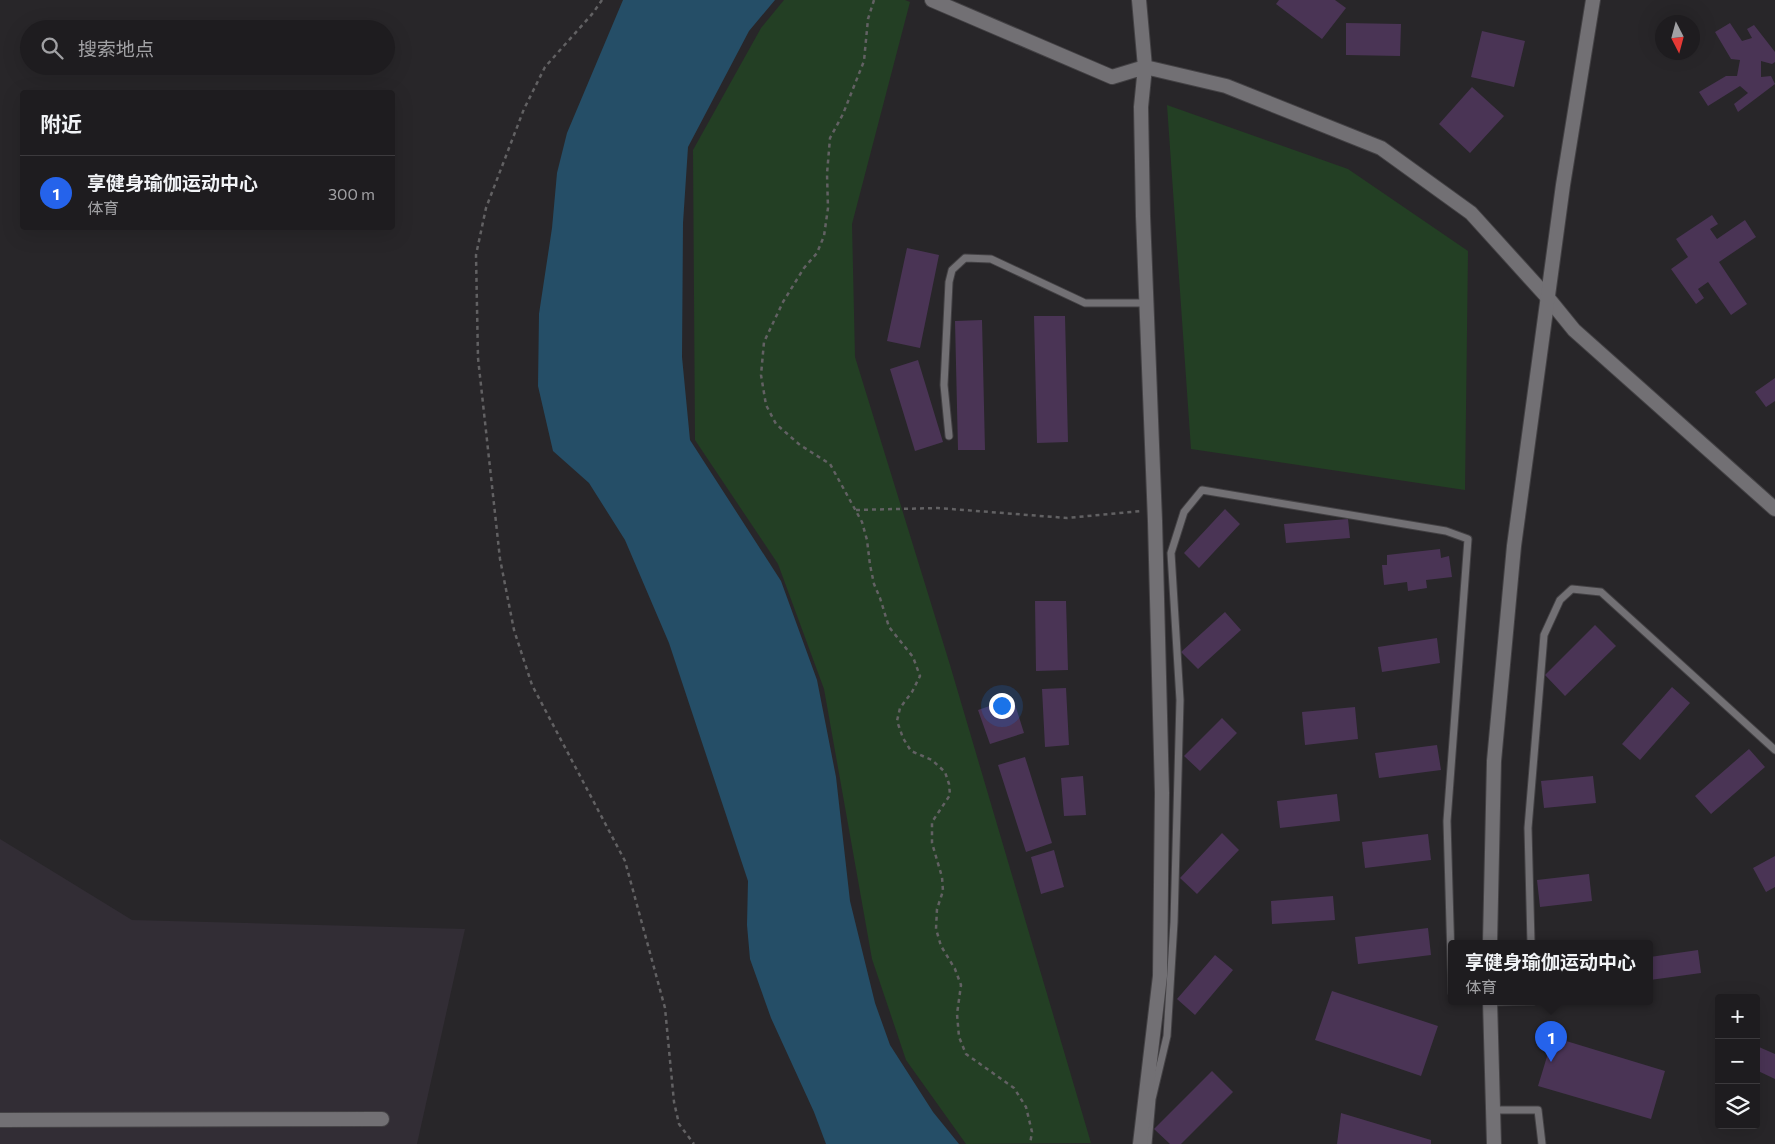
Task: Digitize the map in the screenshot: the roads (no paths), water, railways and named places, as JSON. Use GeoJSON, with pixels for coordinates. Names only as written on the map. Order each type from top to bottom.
{"type":"FeatureCollection","features":[{"type":"Feature","properties":{"kind":"street"},"geometry":{"type":"LineString","coordinates":[[932,0],[1112,77],[1146,67],[1226,86],[1381,148],[1471,213],[1548,298],[1574,330],[1775,509]]}},
{"type":"Feature","properties":{"kind":"street"},"geometry":{"type":"LineString","coordinates":[[1139,0],[1146,67],[1141,107],[1143,216],[1162,793],[1160,976],[1140,1144]]}},
{"type":"Feature","properties":{"kind":"street"},"geometry":{"type":"LineString","coordinates":[[1490,940],[1494,752],[1514,546],[1563,185],[1592,0]]}},
{"type":"Feature","properties":{"kind":"street"},"geometry":{"type":"LineString","coordinates":[[1488,1005],[1494,1144]]}},
{"type":"Feature","properties":{"kind":"street"},"geometry":{"type":"LineString","coordinates":[[0,1120],[382,1119]]}},
{"type":"Feature","properties":{"kind":"lane"},"geometry":{"type":"LineString","coordinates":[[949,436],[944,385],[948,282],[952,270],[965,258],[991,260],[1085,303],[1146,303]]}},
{"type":"Feature","properties":{"kind":"lane"},"geometry":{"type":"LineString","coordinates":[[1148,1144],[1152,1099],[1167,1036],[1174,922],[1180,700],[1171,553],[1184,512],[1202,490],[1446,531],[1468,539],[1446,821],[1450,940]]}},
{"type":"Feature","properties":{"kind":"lane"},"geometry":{"type":"LineString","coordinates":[[1531,940],[1528,828],[1544,634],[1560,600],[1572,589],[1601,592],[1775,750]]}},
{"type":"Feature","properties":{"kind":"lane"},"geometry":{"type":"LineString","coordinates":[[1493,1110],[1538,1110],[1542,1144]]}},
{"type":"Feature","properties":{"kind":"water"},"geometry":{"type":"Polygon","coordinates":[[[623,0],[775,0],[749,31],[688,147],[683,223],[682,357],[690,440],[781,581],[817,680],[836,777],[850,901],[875,1003],[890,1045],[933,1112],[959,1144],[826,1144],[814,1112],[771,1018],[750,959],[747,925],[748,881],[669,643],[625,540],[589,483],[553,451],[538,386],[539,314],[552,228],[557,173],[567,133],[623,0]]]}},
{"type":"Feature","properties":{"kind":"place","name":"享健身瑜伽运动中心"},"geometry":{"type":"Point","coordinates":[1551,1062]}}]}
